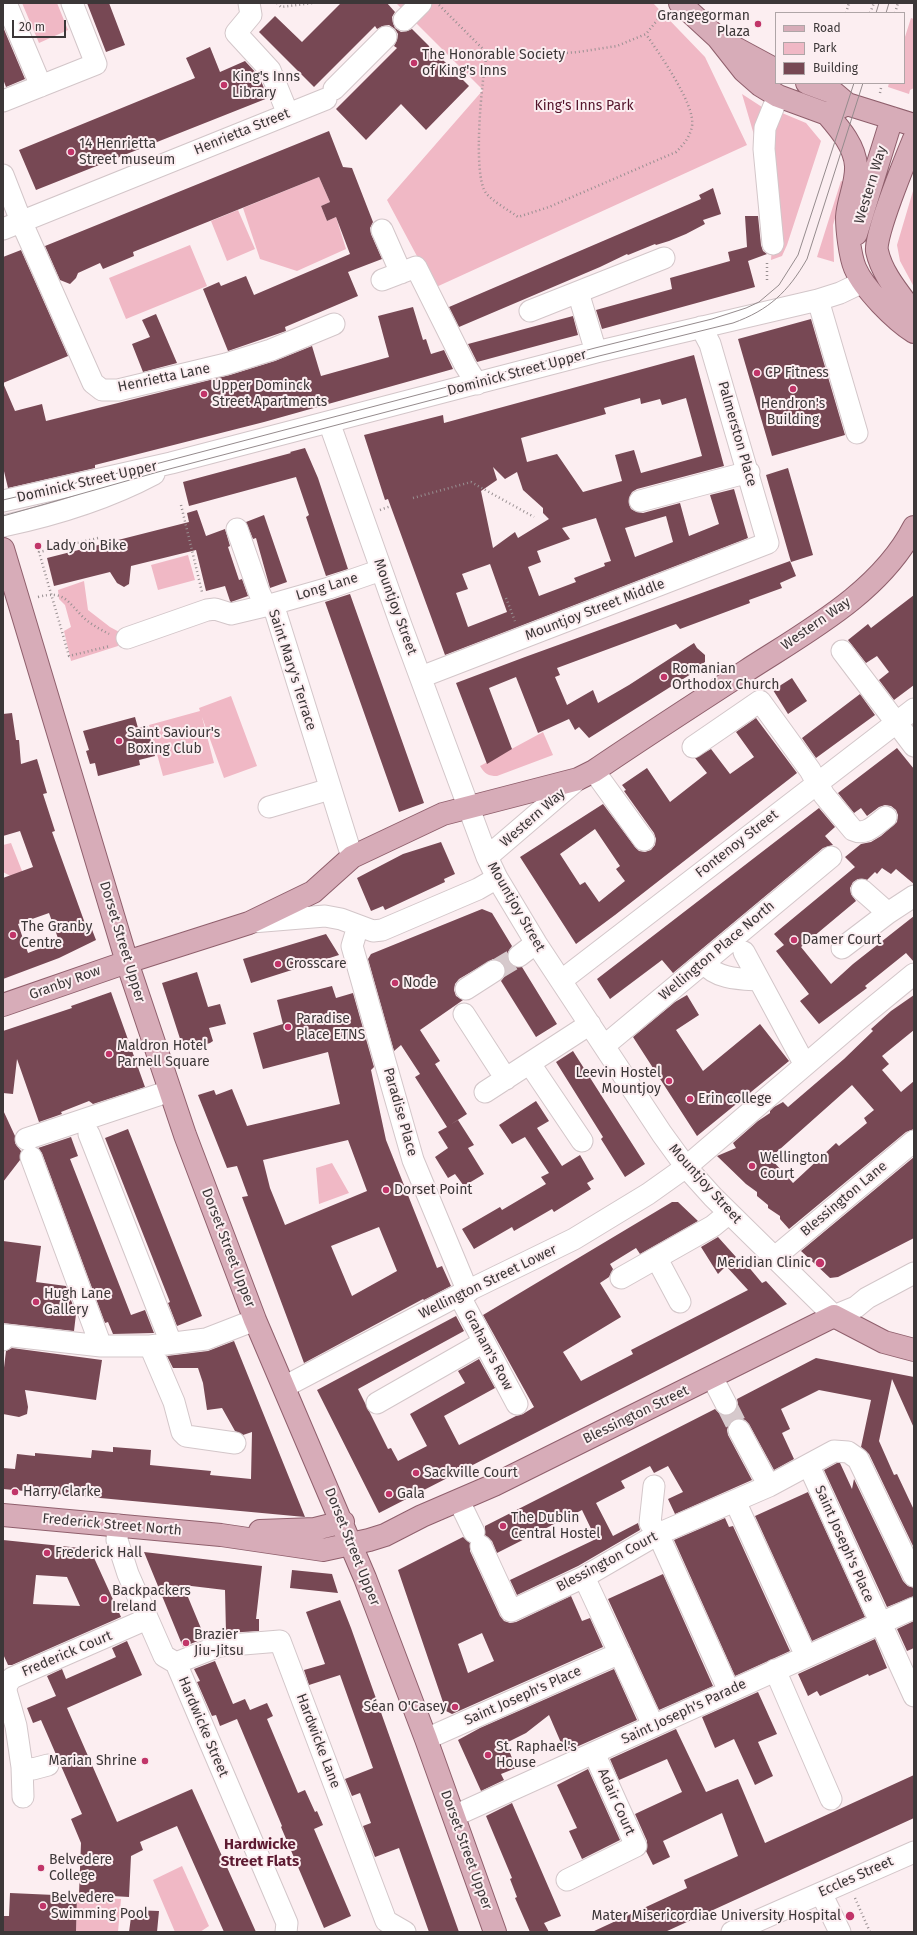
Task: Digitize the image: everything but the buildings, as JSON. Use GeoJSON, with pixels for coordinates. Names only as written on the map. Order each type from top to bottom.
{"type":"FeatureCollection","features":[{"type":"Feature","properties":{"kind":"main road"},"geometry":{"type":"LineString","coordinates":[[672,8],[718,38],[775,69]]}},
{"type":"Feature","properties":{"kind":"main road"},"geometry":{"type":"LineString","coordinates":[[718,38],[744,71],[760,85],[778,96],[827,114],[847,104]]}},
{"type":"Feature","properties":{"kind":"main road"},"geometry":{"type":"LineString","coordinates":[[810,84],[834,93],[847,104],[914,125]]}},
{"type":"Feature","properties":{"kind":"main road","name":"Western Way"},"geometry":{"type":"LineString","coordinates":[[827,114],[839,128],[854,156],[856,167],[847,217],[851,252],[855,268],[863,282],[900,323],[914,332]]}},
{"type":"Feature","properties":{"kind":"main road","name":"Western Way"},"geometry":{"type":"LineString","coordinates":[[851,252],[892,118]]}},
{"type":"Feature","properties":{"kind":"main road","name":"Western Way"},"geometry":{"type":"LineString","coordinates":[[914,139],[879,232],[876,250],[884,270],[912,311],[914,317]]}},
{"type":"Feature","properties":{"kind":"main road","name":"Western Way"},"geometry":{"type":"LineString","coordinates":[[249,923],[313,892],[352,857],[443,814],[586,775],[802,635],[848,603],[881,572],[908,540],[914,527]]}},
{"type":"Feature","properties":{"kind":"main road","name":"Dorset Street Upper"},"geometry":{"type":"LineString","coordinates":[[3,549],[127,962],[185,1135],[256,1320],[352,1544],[454,1816],[490,1930]]}},
{"type":"Feature","properties":{"kind":"main road","name":"Granby Row"},"geometry":{"type":"LineString","coordinates":[[3,1005],[127,962],[249,923]]}},
{"type":"Feature","properties":{"kind":"main road"},"geometry":{"type":"LineString","coordinates":[[834,1316],[884,1342],[914,1350]]}},
{"type":"Feature","properties":{"kind":"main road","name":"Blessington Street"},"geometry":{"type":"LineString","coordinates":[[352,1544],[385,1535],[422,1516],[459,1501],[834,1316]]}},
{"type":"Feature","properties":{"kind":"main road","name":"Frederick Street North"},"geometry":{"type":"LineString","coordinates":[[3,1514],[221,1535],[323,1550],[352,1544]]}},
{"type":"Feature","properties":{"kind":"main road","name":"Frederick Street North"},"geometry":{"type":"LineString","coordinates":[[221,1535],[266,1530],[315,1529],[343,1522]]}},
{"type":"Feature","properties":{"kind":"street"},"geometry":{"type":"LineString","coordinates":[[6,3],[41,86]]}},
{"type":"Feature","properties":{"kind":"street"},"geometry":{"type":"LineString","coordinates":[[3,101],[96,64],[72,3]]}},
{"type":"Feature","properties":{"kind":"street"},"geometry":{"type":"LineString","coordinates":[[249,3],[251,15],[236,33],[270,70],[288,114]]}},
{"type":"Feature","properties":{"kind":"street"},"geometry":{"type":"LineString","coordinates":[[404,20],[421,3]]}},
{"type":"Feature","properties":{"kind":"street","name":"Henrietta Street"},"geometry":{"type":"LineString","coordinates":[[12,225],[288,114],[330,94],[386,38]]}},
{"type":"Feature","properties":{"kind":"street"},"geometry":{"type":"LineString","coordinates":[[773,244],[764,149],[765,128],[778,96]]}},
{"type":"Feature","properties":{"kind":"street","name":"Henrietta Lane"},"geometry":{"type":"LineString","coordinates":[[3,175],[12,225],[92,383],[102,390],[118,390],[226,364],[271,350],[334,324]]}},
{"type":"Feature","properties":{"kind":"street"},"geometry":{"type":"LineString","coordinates":[[382,230],[391,277],[416,267],[465,366],[477,384]]}},
{"type":"Feature","properties":{"kind":"street"},"geometry":{"type":"LineString","coordinates":[[530,312],[664,258]]}},
{"type":"Feature","properties":{"kind":"street","name":"Dominick Street Upper"},"geometry":{"type":"LineString","coordinates":[[3,501],[171,463],[596,352],[818,300],[840,293],[863,282]]}},
{"type":"Feature","properties":{"kind":"street"},"geometry":{"type":"LineString","coordinates":[[578,292],[596,352]]}},
{"type":"Feature","properties":{"kind":"street"},"geometry":{"type":"LineString","coordinates":[[818,300],[857,433]]}},
{"type":"Feature","properties":{"kind":"street","name":"Palmerston Place"},"geometry":{"type":"LineString","coordinates":[[701,327],[710,344],[749,472],[768,543]]}},
{"type":"Feature","properties":{"kind":"street","name":"Mountjoy Street"},"geometry":{"type":"LineString","coordinates":[[329,422],[381,570],[487,857],[497,878],[536,943],[562,980],[662,1134],[686,1167],[729,1213],[834,1316]]}},
{"type":"Feature","properties":{"kind":"street","name":"Dominick Street Upper"},"geometry":{"type":"LineString","coordinates":[[3,526],[38,518],[112,494],[158,472],[171,463]]}},
{"type":"Feature","properties":{"kind":"street"},"geometry":{"type":"LineString","coordinates":[[640,501],[749,472]]}},
{"type":"Feature","properties":{"kind":"street"},"geometry":{"type":"LineString","coordinates":[[237,529],[259,592],[269,604]]}},
{"type":"Feature","properties":{"kind":"street","name":"Mountjoy Street Middle"},"geometry":{"type":"LineString","coordinates":[[421,677],[768,543]]}},
{"type":"Feature","properties":{"kind":"street","name":"Long Lane"},"geometry":{"type":"LineString","coordinates":[[269,604],[329,588],[381,570]]}},
{"type":"Feature","properties":{"kind":"street","name":"Saint Mary's Terrace"},"geometry":{"type":"LineString","coordinates":[[127,638],[206,610],[215,609],[231,614],[269,604],[352,857]]}},
{"type":"Feature","properties":{"kind":"street"},"geometry":{"type":"LineString","coordinates":[[842,651],[914,746]]}},
{"type":"Feature","properties":{"kind":"street"},"geometry":{"type":"LineString","coordinates":[[693,747],[760,701],[817,782],[824,795],[853,830],[859,833],[865,832],[886,817]]}},
{"type":"Feature","properties":{"kind":"street","name":"Fontenoy Street"},"geometry":{"type":"LineString","coordinates":[[562,980],[817,782],[914,710]]}},
{"type":"Feature","properties":{"kind":"street"},"geometry":{"type":"LineString","coordinates":[[586,775],[644,840]]}},
{"type":"Feature","properties":{"kind":"street","name":"Western Way"},"geometry":{"type":"LineString","coordinates":[[487,857],[586,775]]}},
{"type":"Feature","properties":{"kind":"street"},"geometry":{"type":"LineString","coordinates":[[269,808],[330,789]]}},
{"type":"Feature","properties":{"kind":"street","name":"Wellington Place North"},"geometry":{"type":"LineString","coordinates":[[604,1046],[831,857]]}},
{"type":"Feature","properties":{"kind":"street"},"geometry":{"type":"LineString","coordinates":[[249,923],[325,916],[341,919],[373,931],[382,930],[478,889],[497,878]]}},
{"type":"Feature","properties":{"kind":"street"},"geometry":{"type":"LineString","coordinates":[[862,890],[888,913]]}},
{"type":"Feature","properties":{"kind":"street"},"geometry":{"type":"LineString","coordinates":[[842,948],[888,913],[914,896]]}},
{"type":"Feature","properties":{"kind":"street","name":"Paradise Place"},"geometry":{"type":"LineString","coordinates":[[358,926],[352,946],[413,1160],[464,1293]]}},
{"type":"Feature","properties":{"kind":"street"},"geometry":{"type":"LineString","coordinates":[[519,956],[536,943]]}},
{"type":"Feature","properties":{"kind":"street"},"geometry":{"type":"LineString","coordinates":[[744,952],[805,1065]]}},
{"type":"Feature","properties":{"kind":"street"},"geometry":{"type":"LineString","coordinates":[[704,963],[709,969],[732,979],[758,980]]}},
{"type":"Feature","properties":{"kind":"street"},"geometry":{"type":"LineString","coordinates":[[466,989],[494,971]]}},
{"type":"Feature","properties":{"kind":"street","name":"Wellington Street Lower"},"geometry":{"type":"LineString","coordinates":[[284,1387],[464,1293],[574,1239],[648,1194],[686,1167],[914,974]]}},
{"type":"Feature","properties":{"kind":"street"},"geometry":{"type":"LineString","coordinates":[[464,1014],[506,1079]]}},
{"type":"Feature","properties":{"kind":"street"},"geometry":{"type":"LineString","coordinates":[[485,1092],[590,1024]]}},
{"type":"Feature","properties":{"kind":"street"},"geometry":{"type":"LineString","coordinates":[[530,1064],[582,1141]]}},
{"type":"Feature","properties":{"kind":"street"},"geometry":{"type":"LineString","coordinates":[[101,1346],[29,1148],[170,1091]]}},
{"type":"Feature","properties":{"kind":"street"},"geometry":{"type":"LineString","coordinates":[[89,1134],[171,1343]]}},
{"type":"Feature","properties":{"kind":"street","name":"Blessington Lane"},"geometry":{"type":"LineString","coordinates":[[775,1257],[914,1141]]}},
{"type":"Feature","properties":{"kind":"street"},"geometry":{"type":"LineString","coordinates":[[621,1278],[713,1226],[729,1213]]}},
{"type":"Feature","properties":{"kind":"street"},"geometry":{"type":"LineString","coordinates":[[657,1259],[680,1302]]}},
{"type":"Feature","properties":{"kind":"street","name":"Blessington Street"},"geometry":{"type":"LineString","coordinates":[[834,1316],[856,1307],[867,1298],[914,1273]]}},
{"type":"Feature","properties":{"kind":"street","name":"Graham's Row"},"geometry":{"type":"LineString","coordinates":[[464,1293],[484,1342],[517,1404]]}},
{"type":"Feature","properties":{"kind":"street"},"geometry":{"type":"LineString","coordinates":[[3,1340],[4,1335],[101,1346],[150,1346],[206,1339],[256,1320]]}},
{"type":"Feature","properties":{"kind":"street"},"geometry":{"type":"LineString","coordinates":[[377,1403],[484,1342]]}},
{"type":"Feature","properties":{"kind":"street"},"geometry":{"type":"LineString","coordinates":[[150,1346],[174,1402],[182,1432],[186,1436],[235,1443]]}},
{"type":"Feature","properties":{"kind":"street"},"geometry":{"type":"LineString","coordinates":[[712,1377],[726,1404]]}},
{"type":"Feature","properties":{"kind":"street"},"geometry":{"type":"LineString","coordinates":[[739,1430],[769,1486]]}},
{"type":"Feature","properties":{"kind":"street","name":"Blessington Court"},"geometry":{"type":"LineString","coordinates":[[459,1501],[511,1611],[584,1577],[658,1534],[769,1486],[809,1466],[834,1451],[848,1452],[858,1459],[914,1576]]}},
{"type":"Feature","properties":{"kind":"street","name":"Saint Joseph's Place"},"geometry":{"type":"LineString","coordinates":[[809,1466],[879,1623],[914,1696]]}},
{"type":"Feature","properties":{"kind":"street"},"geometry":{"type":"LineString","coordinates":[[654,1486],[650,1523],[658,1534],[729,1691]]}},
{"type":"Feature","properties":{"kind":"street"},"geometry":{"type":"LineString","coordinates":[[735,1501],[806,1656]]}},
{"type":"Feature","properties":{"kind":"street","name":"Hardwicke Street"},"geometry":{"type":"LineString","coordinates":[[118,1525],[117,1540],[128,1574],[164,1656],[176,1663],[216,1760],[287,1923],[286,1932]]}},
{"type":"Feature","properties":{"kind":"street"},"geometry":{"type":"LineString","coordinates":[[584,1577],[653,1725]]}},
{"type":"Feature","properties":{"kind":"street","name":"Saint Joseph's Parade"},"geometry":{"type":"LineString","coordinates":[[454,1816],[914,1608]]}},
{"type":"Feature","properties":{"kind":"street","name":"Frederick Court"},"geometry":{"type":"LineString","coordinates":[[23,1797],[22,1767],[16,1726],[6,1691],[7,1684],[12,1678],[147,1619]]}},
{"type":"Feature","properties":{"kind":"street","name":"Hardwicke Lane"},"geometry":{"type":"LineString","coordinates":[[176,1663],[219,1646],[280,1640],[386,1921],[405,1932]]}},
{"type":"Feature","properties":{"kind":"street","name":"Saint Joseph's Place"},"geometry":{"type":"LineString","coordinates":[[426,1739],[620,1653]]}},
{"type":"Feature","properties":{"kind":"street"},"geometry":{"type":"LineString","coordinates":[[775,1670],[831,1799]]}},
{"type":"Feature","properties":{"kind":"street","name":"Adair Court"},"geometry":{"type":"LineString","coordinates":[[567,1880],[636,1846],[594,1753]]}},
{"type":"Feature","properties":{"kind":"street"},"geometry":{"type":"LineString","coordinates":[[22,1767],[33,1769],[48,1765]]}},
{"type":"Feature","properties":{"kind":"street","name":"Eccles Street"},"geometry":{"type":"LineString","coordinates":[[732,1932],[914,1852]]}},
{"type":"Feature","properties":{"kind":"street"},"geometry":{"type":"LineString","coordinates":[[821,1893],[840,1932]]}},
{"type":"Feature","properties":{"kind":"path"},"geometry":{"type":"LineString","coordinates":[[277,3],[282,7],[313,3]]}},
{"type":"Feature","properties":{"kind":"path"},"geometry":{"type":"LineString","coordinates":[[437,3],[486,53],[530,56],[578,52],[617,46],[646,34],[672,8]]}},
{"type":"Feature","properties":{"kind":"path"},"geometry":{"type":"LineString","coordinates":[[486,53],[483,70],[479,168],[486,193],[518,217],[548,207],[676,152],[687,142],[692,124],[686,100],[675,78],[646,34]]}},
{"type":"Feature","properties":{"kind":"path"},"geometry":{"type":"LineString","coordinates":[[880,93],[881,88]]}},
{"type":"Feature","properties":{"kind":"path"},"geometry":{"type":"LineString","coordinates":[[413,498],[471,482],[534,517]]}},
{"type":"Feature","properties":{"kind":"path"},"geometry":{"type":"LineString","coordinates":[[181,505],[206,610]]}},
{"type":"Feature","properties":{"kind":"path"},"geometry":{"type":"LineString","coordinates":[[98,538],[39,552],[50,594],[69,656],[114,644],[127,638]]}},
{"type":"Feature","properties":{"kind":"path"},"geometry":{"type":"LineString","coordinates":[[19,602],[50,594],[68,600],[83,617],[94,626],[108,634],[127,638]]}},
{"type":"Feature","properties":{"kind":"path"},"geometry":{"type":"LineString","coordinates":[[847,1881],[870,1932]]}},
{"type":"Feature","properties":{"kind":"green space"},"geometry":{"type":"Polygon","coordinates":[[[22,3],[57,3],[68,30],[39,43],[22,3]]]}},
{"type":"Feature","properties":{"kind":"green space","name":"King's Inns Park"},"geometry":{"type":"Polygon","coordinates":[[[396,3],[653,3],[705,57],[747,145],[434,288],[387,200],[483,90],[396,3]]]}},
{"type":"Feature","properties":{"kind":"green space"},"geometry":{"type":"Polygon","coordinates":[[[911,18],[914,19],[914,88],[910,90],[909,94],[888,87],[889,84],[905,84],[905,37],[911,18]]]}},
{"type":"Feature","properties":{"kind":"green space"},"geometry":{"type":"Polygon","coordinates":[[[742,94],[762,107],[754,135],[742,94]]]}},
{"type":"Feature","properties":{"kind":"green space"},"geometry":{"type":"Polygon","coordinates":[[[782,113],[806,123],[821,141],[787,245],[782,256],[771,260],[776,194],[774,125],[782,113]]]}},
{"type":"Feature","properties":{"kind":"green space"},"geometry":{"type":"Polygon","coordinates":[[[319,177],[330,202],[321,206],[327,221],[336,217],[346,249],[297,271],[260,259],[243,208],[319,177]]]}},
{"type":"Feature","properties":{"kind":"green space"},"geometry":{"type":"Polygon","coordinates":[[[841,181],[846,183],[833,225],[834,262],[817,257],[841,181]]]}},
{"type":"Feature","properties":{"kind":"green space"},"geometry":{"type":"Polygon","coordinates":[[[913,191],[914,287],[900,261],[897,245],[913,191]]]}},
{"type":"Feature","properties":{"kind":"green space"},"geometry":{"type":"Polygon","coordinates":[[[238,210],[255,249],[227,261],[211,221],[238,210]]]}},
{"type":"Feature","properties":{"kind":"green space"},"geometry":{"type":"Polygon","coordinates":[[[190,245],[207,286],[126,319],[109,278],[190,245]]]}},
{"type":"Feature","properties":{"kind":"green space"},"geometry":{"type":"Polygon","coordinates":[[[188,555],[195,580],[158,590],[151,565],[188,555]]]}},
{"type":"Feature","properties":{"kind":"green space"},"geometry":{"type":"Polygon","coordinates":[[[84,581],[88,610],[110,627],[123,634],[118,646],[71,661],[64,631],[71,627],[65,605],[59,599],[58,590],[84,581]]]}},
{"type":"Feature","properties":{"kind":"green space"},"geometry":{"type":"Polygon","coordinates":[[[231,696],[257,766],[224,778],[202,717],[214,763],[163,776],[149,725],[200,711],[199,708],[231,696]]]}},
{"type":"Feature","properties":{"kind":"green space"},"geometry":{"type":"Polygon","coordinates":[[[543,732],[553,755],[497,776],[487,774],[480,766],[543,732]]]}},
{"type":"Feature","properties":{"kind":"green space"},"geometry":{"type":"Polygon","coordinates":[[[11,843],[24,876],[16,879],[3,872],[3,845],[11,843]]]}},
{"type":"Feature","properties":{"kind":"green space"},"geometry":{"type":"Polygon","coordinates":[[[332,1163],[349,1193],[319,1204],[316,1168],[332,1163]]]}},
{"type":"Feature","properties":{"kind":"green space"},"geometry":{"type":"Polygon","coordinates":[[[182,1866],[209,1926],[200,1932],[175,1932],[153,1880],[182,1866]]]}},
{"type":"Feature","properties":{"kind":"green space"},"geometry":{"type":"Polygon","coordinates":[[[77,1896],[121,1899],[118,1932],[76,1932],[77,1896]]]}},
{"type":"Feature","properties":{"kind":"tunnel"},"geometry":{"type":"LineString","coordinates":[[494,971],[519,956]]}},
{"type":"Feature","properties":{"kind":"tunnel"},"geometry":{"type":"LineString","coordinates":[[726,1404],[739,1430]]}},
{"type":"Feature","properties":{"kind":"tram line"},"geometry":{"type":"LineString","coordinates":[[876,12],[879,3]]}},
{"type":"Feature","properties":{"kind":"tram line"},"geometry":{"type":"LineString","coordinates":[[886,12],[889,3]]}},
{"type":"Feature","properties":{"kind":"tram line"},"geometry":{"type":"LineString","coordinates":[[3,500],[148,466],[595,348],[712,319],[746,308],[759,302],[779,285],[798,255],[854,84]]}},
{"type":"Feature","properties":{"kind":"tram line"},"geometry":{"type":"LineString","coordinates":[[3,516],[158,472],[599,356],[733,323],[746,318],[767,306],[785,290],[800,271],[807,259],[863,84]]}},
{"type":"Feature","properties":{"kind":"place","name":"Grangegorman Plaza"},"geometry":{"type":"Point","coordinates":[758,24]}},
{"type":"Feature","properties":{"kind":"place","name":"The Honorable Society of King's Inns"},"geometry":{"type":"Point","coordinates":[414,63]}},
{"type":"Feature","properties":{"kind":"place","name":"King's Inns Library"},"geometry":{"type":"Point","coordinates":[224,85]}},
{"type":"Feature","properties":{"kind":"place","name":"14 Henrietta Street museum"},"geometry":{"type":"Point","coordinates":[71,152]}},
{"type":"Feature","properties":{"kind":"place","name":"CP Fitness"},"geometry":{"type":"Point","coordinates":[757,373]}},
{"type":"Feature","properties":{"kind":"place","name":"Hendron's Building"},"geometry":{"type":"Point","coordinates":[793,389]}},
{"type":"Feature","properties":{"kind":"place","name":"Upper Dominck Street Apartments"},"geometry":{"type":"Point","coordinates":[204,394]}},
{"type":"Feature","properties":{"kind":"place","name":"Lady on Bike"},"geometry":{"type":"Point","coordinates":[38,546]}},
{"type":"Feature","properties":{"kind":"place","name":"Romanian Orthodox Church"},"geometry":{"type":"Point","coordinates":[664,677]}},
{"type":"Feature","properties":{"kind":"place","name":"Saint Saviour's Boxing Club"},"geometry":{"type":"Point","coordinates":[119,741]}},
{"type":"Feature","properties":{"kind":"place","name":"The Granby Centre"},"geometry":{"type":"Point","coordinates":[13,935]}},
{"type":"Feature","properties":{"kind":"place","name":"Damer Court"},"geometry":{"type":"Point","coordinates":[794,940]}},
{"type":"Feature","properties":{"kind":"place","name":"Crosscare"},"geometry":{"type":"Point","coordinates":[278,964]}},
{"type":"Feature","properties":{"kind":"place","name":"Node"},"geometry":{"type":"Point","coordinates":[395,983]}},
{"type":"Feature","properties":{"kind":"place","name":"Paradise Place ETNS"},"geometry":{"type":"Point","coordinates":[288,1027]}},
{"type":"Feature","properties":{"kind":"place","name":"Maldron Hotel Parnell Square"},"geometry":{"type":"Point","coordinates":[109,1054]}},
{"type":"Feature","properties":{"kind":"place","name":"Leevin Hostel Mountjoy"},"geometry":{"type":"Point","coordinates":[669,1081]}},
{"type":"Feature","properties":{"kind":"place","name":"Erin college"},"geometry":{"type":"Point","coordinates":[690,1099]}},
{"type":"Feature","properties":{"kind":"place","name":"Wellington Court"},"geometry":{"type":"Point","coordinates":[752,1166]}},
{"type":"Feature","properties":{"kind":"place","name":"Dorset Point"},"geometry":{"type":"Point","coordinates":[386,1190]}},
{"type":"Feature","properties":{"kind":"place","name":"Meridian Clinic"},"geometry":{"type":"Point","coordinates":[820,1263]}},
{"type":"Feature","properties":{"kind":"place","name":"Hugh Lane Gallery"},"geometry":{"type":"Point","coordinates":[36,1302]}},
{"type":"Feature","properties":{"kind":"place","name":"Sackville Court"},"geometry":{"type":"Point","coordinates":[416,1473]}},
{"type":"Feature","properties":{"kind":"place","name":"Harry Clarke"},"geometry":{"type":"Point","coordinates":[15,1492]}},
{"type":"Feature","properties":{"kind":"place","name":"Gala"},"geometry":{"type":"Point","coordinates":[389,1494]}},
{"type":"Feature","properties":{"kind":"place","name":"The Dublin Central Hostel"},"geometry":{"type":"Point","coordinates":[503,1526]}},
{"type":"Feature","properties":{"kind":"place","name":"Frederick Hall"},"geometry":{"type":"Point","coordinates":[47,1553]}},
{"type":"Feature","properties":{"kind":"place","name":"Backpackers Ireland"},"geometry":{"type":"Point","coordinates":[104,1599]}},
{"type":"Feature","properties":{"kind":"place","name":"Brazier Jiu-Jitsu"},"geometry":{"type":"Point","coordinates":[186,1643]}},
{"type":"Feature","properties":{"kind":"place","name":"Séan O'Casey"},"geometry":{"type":"Point","coordinates":[455,1707]}},
{"type":"Feature","properties":{"kind":"place","name":"St. Raphael's House"},"geometry":{"type":"Point","coordinates":[488,1755]}},
{"type":"Feature","properties":{"kind":"place","name":"Marian Shrine"},"geometry":{"type":"Point","coordinates":[145,1761]}},
{"type":"Feature","properties":{"kind":"place","name":"Belvedere College"},"geometry":{"type":"Point","coordinates":[41,1868]}},
{"type":"Feature","properties":{"kind":"place","name":"Belvedere Swimming Pool"},"geometry":{"type":"Point","coordinates":[43,1906]}},
{"type":"Feature","properties":{"kind":"place","name":"Mater Misericordiae University Hospital"},"geometry":{"type":"Point","coordinates":[850,1916]}},
{"type":"Feature","properties":{"kind":"district","name":"Hardwicke Street Flats"},"geometry":{"type":"Point","coordinates":[260,1854]}}]}
